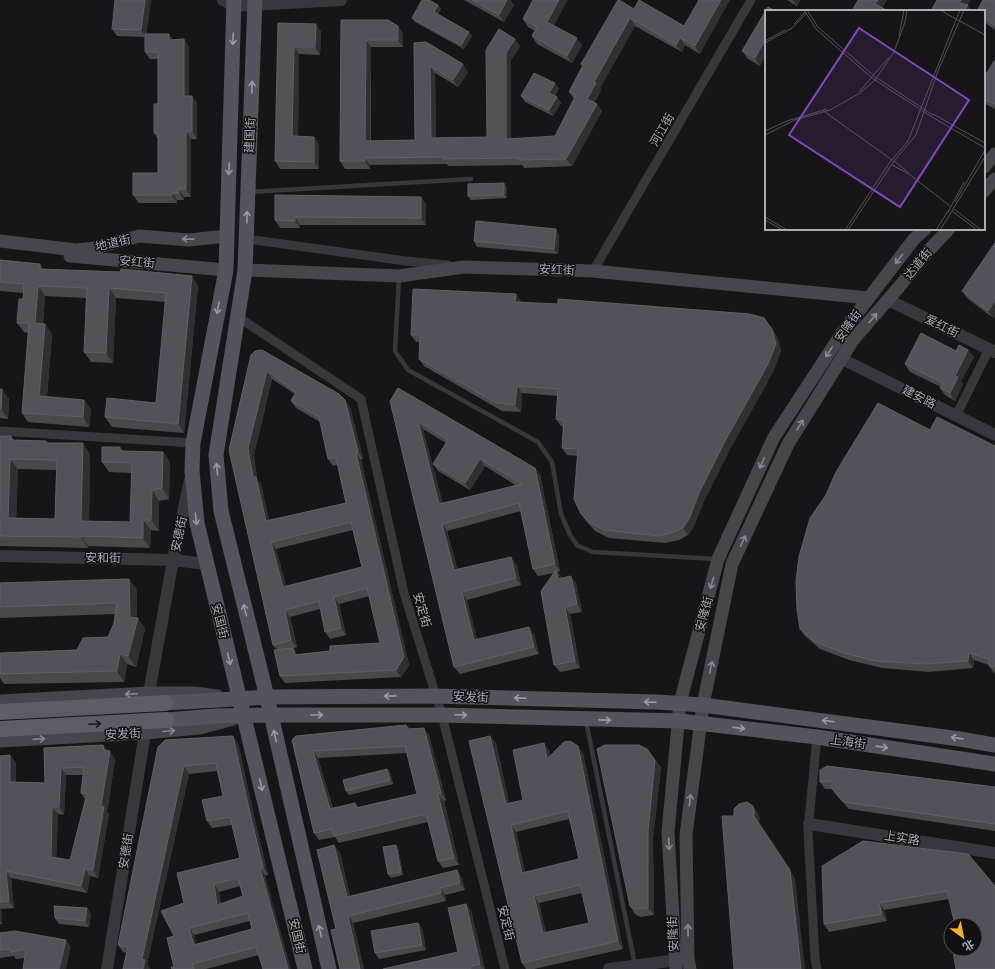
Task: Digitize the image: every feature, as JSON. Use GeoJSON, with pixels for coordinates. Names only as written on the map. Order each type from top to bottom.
{"type":"FeatureCollection","features":[{"type":"Feature","properties":{"kind":"highway","name":"安发街"},"geometry":{"type":"LineString","coordinates":[[0,712],[165,703]]}},
{"type":"Feature","properties":{"kind":"highway","name":"安发街"},"geometry":{"type":"LineString","coordinates":[[0,729],[166,720]]}},
{"type":"Feature","properties":{"kind":"main road","name":"建国街"},"geometry":{"type":"LineString","coordinates":[[226,270],[231,2]]}},
{"type":"Feature","properties":{"kind":"main road","name":"建国街"},"geometry":{"type":"LineString","coordinates":[[245,270],[255,2]]}},
{"type":"Feature","properties":{"kind":"main road"},"geometry":{"type":"LineString","coordinates":[[985,166],[995,154]]}},
{"type":"Feature","properties":{"kind":"main road"},"geometry":{"type":"LineString","coordinates":[[985,190],[995,179]]}},
{"type":"Feature","properties":{"kind":"main road","name":"达道街"},"geometry":{"type":"LineString","coordinates":[[869,298],[914,239],[924,230]]}},
{"type":"Feature","properties":{"kind":"main road","name":"达道街"},"geometry":{"type":"LineString","coordinates":[[888,300],[929,250],[948,230]]}},
{"type":"Feature","properties":{"kind":"main road","name":"地道街"},"geometry":{"type":"LineString","coordinates":[[0,242],[76,250],[95,248],[139,236],[189,240],[226,236]]}},
{"type":"Feature","properties":{"kind":"main road","name":"安红街"},"geometry":{"type":"LineString","coordinates":[[0,250],[226,270]]}},
{"type":"Feature","properties":{"kind":"main road","name":"安红街"},"geometry":{"type":"LineString","coordinates":[[245,270],[399,276],[464,267],[593,271],[869,298]]}},
{"type":"Feature","properties":{"kind":"main road","name":"安国街"},"geometry":{"type":"LineString","coordinates":[[226,270],[193,443],[192,471],[197,523],[305,969]]}},
{"type":"Feature","properties":{"kind":"main road","name":"安国街"},"geometry":{"type":"LineString","coordinates":[[245,270],[216,455],[221,511],[267,697],[329,969]]}},
{"type":"Feature","properties":{"kind":"main road","name":"安隆街"},"geometry":{"type":"LineString","coordinates":[[675,965],[668,832],[680,721],[680,703],[718,559],[774,437],[842,333],[869,298]]}},
{"type":"Feature","properties":{"kind":"main road","name":"安隆街"},"geometry":{"type":"LineString","coordinates":[[689,964],[686,835],[703,705],[732,564],[788,444],[853,340],[888,300]]}},
{"type":"Feature","properties":{"kind":"main road","name":"安发街"},"geometry":{"type":"LineString","coordinates":[[0,701],[149,693],[194,693],[239,699]]}},
{"type":"Feature","properties":{"kind":"main road","name":"安发街"},"geometry":{"type":"LineString","coordinates":[[165,703],[267,697],[435,696],[680,703],[703,705]]}},
{"type":"Feature","properties":{"kind":"main road","name":"上海街"},"geometry":{"type":"LineString","coordinates":[[703,705],[995,745]]}},
{"type":"Feature","properties":{"kind":"main road","name":"安发街"},"geometry":{"type":"LineString","coordinates":[[166,720],[215,716],[270,715],[442,715],[680,721],[700,723]]}},
{"type":"Feature","properties":{"kind":"main road","name":"安发街"},"geometry":{"type":"LineString","coordinates":[[0,740],[145,733],[200,728],[244,716]]}},
{"type":"Feature","properties":{"kind":"main road","name":"上海街"},"geometry":{"type":"LineString","coordinates":[[700,723],[818,737],[995,764]]}},
{"type":"Feature","properties":{"kind":"street"},"geometry":{"type":"LineString","coordinates":[[231,2],[341,0]]}},
{"type":"Feature","properties":{"kind":"street","name":"河江街"},"geometry":{"type":"LineString","coordinates":[[593,271],[751,0]]}},
{"type":"Feature","properties":{"kind":"street"},"geometry":{"type":"LineString","coordinates":[[247,239],[406,261],[464,267]]}},
{"type":"Feature","properties":{"kind":"street"},"geometry":{"type":"LineString","coordinates":[[869,298],[888,300]]}},
{"type":"Feature","properties":{"kind":"street","name":"爱红街"},"geometry":{"type":"LineString","coordinates":[[888,300],[992,351]]}},
{"type":"Feature","properties":{"kind":"street","name":"安定街"},"geometry":{"type":"LineString","coordinates":[[238,317],[360,399],[404,593],[442,715],[505,969]]}},
{"type":"Feature","properties":{"kind":"street"},"geometry":{"type":"LineString","coordinates":[[956,416],[992,351]]}},
{"type":"Feature","properties":{"kind":"street","name":"建安路"},"geometry":{"type":"LineString","coordinates":[[842,359],[995,435]]}},
{"type":"Feature","properties":{"kind":"street"},"geometry":{"type":"LineString","coordinates":[[0,431],[193,443]]}},
{"type":"Feature","properties":{"kind":"street","name":"安德街"},"geometry":{"type":"LineString","coordinates":[[149,693],[173,560],[192,471]]}},
{"type":"Feature","properties":{"kind":"street","name":"安和街"},"geometry":{"type":"LineString","coordinates":[[0,556],[173,560],[206,564]]}},
{"type":"Feature","properties":{"kind":"street","name":"安德街"},"geometry":{"type":"LineString","coordinates":[[107,969],[145,733]]}},
{"type":"Feature","properties":{"kind":"street"},"geometry":{"type":"LineString","coordinates":[[817,969],[815,959],[809,824],[818,737]]}},
{"type":"Feature","properties":{"kind":"street","name":"上实路"},"geometry":{"type":"LineString","coordinates":[[809,824],[995,853]]}},
{"type":"Feature","properties":{"kind":"street"},"geometry":{"type":"LineString","coordinates":[[609,969],[689,964]]}},
{"type":"Feature","properties":{"kind":"lane"},"geometry":{"type":"LineString","coordinates":[[248,192],[471,179]]}},
{"type":"Feature","properties":{"kind":"lane"},"geometry":{"type":"LineString","coordinates":[[399,276],[395,352],[408,370],[538,442],[552,462],[561,514],[570,535],[578,546],[593,552],[718,559]]}},
{"type":"Feature","properties":{"kind":"lane"},"geometry":{"type":"LineString","coordinates":[[586,719],[636,967]]}},
{"type":"Feature","properties":{"kind":"building"},"geometry":{"type":"Polygon","coordinates":[[[115,0],[145,0],[141,30],[112,29],[115,0]]]}},
{"type":"Feature","properties":{"kind":"building"},"geometry":{"type":"Polygon","coordinates":[[[422,0],[429,0],[438,5],[434,12],[469,32],[461,45],[412,18],[422,0]]]}},
{"type":"Feature","properties":{"kind":"building"},"geometry":{"type":"Polygon","coordinates":[[[472,0],[507,0],[499,15],[472,0]]]}},
{"type":"Feature","properties":{"kind":"building"},"geometry":{"type":"Polygon","coordinates":[[[533,0],[559,0],[547,22],[577,38],[567,56],[532,36],[537,27],[523,19],[533,0]]]}},
{"type":"Feature","properties":{"kind":"building"},"geometry":{"type":"Polygon","coordinates":[[[618,0],[634,9],[639,0],[684,26],[699,0],[721,0],[695,46],[680,38],[676,45],[630,18],[594,82],[596,83],[587,99],[597,104],[566,159],[443,159],[443,157],[365,158],[365,161],[340,161],[341,20],[388,20],[398,26],[398,40],[366,40],[365,141],[415,140],[414,43],[426,42],[463,64],[453,80],[430,66],[431,138],[487,137],[486,50],[499,29],[515,39],[506,53],[506,139],[555,136],[576,95],[569,92],[583,65],[581,64],[618,0]]]}},
{"type":"Feature","properties":{"kind":"building"},"geometry":{"type":"Polygon","coordinates":[[[858,0],[878,0],[875,4],[886,10],[853,10],[858,0]]]}},
{"type":"Feature","properties":{"kind":"building"},"geometry":{"type":"Polygon","coordinates":[[[937,0],[961,0],[959,3],[968,5],[965,10],[932,10],[937,0]]]}},
{"type":"Feature","properties":{"kind":"building"},"geometry":{"type":"Polygon","coordinates":[[[983,0],[995,0],[995,26],[985,19],[985,10],[978,10],[983,0]]]}},
{"type":"Feature","properties":{"kind":"building"},"geometry":{"type":"Polygon","coordinates":[[[768,7],[773,10],[766,10],[768,7]]]}},
{"type":"Feature","properties":{"kind":"building"},"geometry":{"type":"Polygon","coordinates":[[[765,12],[765,40],[755,58],[742,51],[765,12]]]}},
{"type":"Feature","properties":{"kind":"building"},"geometry":{"type":"Polygon","coordinates":[[[278,23],[316,24],[315,47],[294,47],[292,136],[314,137],[314,162],[275,161],[278,23]]]}},
{"type":"Feature","properties":{"kind":"building"},"geometry":{"type":"Polygon","coordinates":[[[145,34],[169,34],[169,40],[184,39],[184,96],[192,96],[192,131],[186,131],[186,189],[179,189],[179,193],[172,193],[172,195],[133,195],[133,173],[158,173],[158,133],[154,133],[154,104],[158,104],[158,52],[145,52],[145,34]]]}},
{"type":"Feature","properties":{"kind":"building"},"geometry":{"type":"Polygon","coordinates":[[[995,61],[994,104],[985,100],[985,72],[987,73],[995,61]]]}},
{"type":"Feature","properties":{"kind":"building"},"geometry":{"type":"Polygon","coordinates":[[[534,73],[555,83],[549,93],[557,97],[549,110],[521,96],[534,73]]]}},
{"type":"Feature","properties":{"kind":"building"},"geometry":{"type":"Polygon","coordinates":[[[504,183],[504,195],[468,196],[468,184],[504,183]]]}},
{"type":"Feature","properties":{"kind":"building"},"geometry":{"type":"Polygon","coordinates":[[[275,195],[421,197],[421,218],[295,217],[295,221],[275,220],[275,195]]]}},
{"type":"Feature","properties":{"kind":"building"},"geometry":{"type":"Polygon","coordinates":[[[476,221],[556,229],[554,249],[474,241],[476,221]]]}},
{"type":"Feature","properties":{"kind":"building"},"geometry":{"type":"Polygon","coordinates":[[[995,243],[995,301],[988,311],[962,291],[995,243]]]}},
{"type":"Feature","properties":{"kind":"building"},"geometry":{"type":"Polygon","coordinates":[[[0,260],[40,264],[40,269],[120,272],[121,269],[192,276],[178,424],[105,417],[107,398],[156,403],[166,293],[109,288],[106,353],[84,352],[87,288],[38,286],[35,323],[45,324],[39,396],[84,400],[83,417],[22,413],[29,323],[17,323],[19,299],[23,299],[24,284],[0,282],[0,260]]]}},
{"type":"Feature","properties":{"kind":"building"},"geometry":{"type":"Polygon","coordinates":[[[413,289],[516,294],[515,302],[558,304],[558,299],[750,314],[764,318],[772,329],[776,344],[768,364],[724,443],[699,493],[689,519],[683,528],[660,536],[604,530],[590,523],[581,514],[574,499],[578,449],[562,448],[564,420],[556,419],[558,389],[517,386],[515,405],[496,403],[419,359],[420,335],[411,335],[413,289]]]}},
{"type":"Feature","properties":{"kind":"building"},"geometry":{"type":"Polygon","coordinates":[[[921,333],[956,351],[959,345],[968,350],[955,376],[958,377],[950,393],[940,388],[943,383],[905,364],[921,333]]]}},
{"type":"Feature","properties":{"kind":"building"},"geometry":{"type":"Polygon","coordinates":[[[262,350],[339,394],[345,400],[404,657],[396,670],[280,676],[274,650],[293,648],[295,655],[330,651],[330,646],[380,643],[367,588],[334,597],[341,628],[325,632],[319,601],[285,610],[291,640],[273,645],[229,450],[251,355],[255,351],[262,350]],[[267,371],[248,448],[253,477],[256,477],[266,521],[346,503],[336,457],[328,459],[319,417],[291,401],[296,392],[267,371]],[[351,522],[271,542],[283,587],[362,567],[351,522]]]}},
{"type":"Feature","properties":{"kind":"building"},"geometry":{"type":"Polygon","coordinates":[[[398,388],[535,468],[555,564],[533,569],[519,503],[442,524],[454,570],[511,557],[516,578],[462,592],[474,640],[529,627],[534,647],[454,667],[390,401],[398,388]],[[418,421],[439,504],[522,484],[480,459],[465,483],[433,464],[448,440],[418,421]]]}},
{"type":"Feature","properties":{"kind":"building"},"geometry":{"type":"Polygon","coordinates":[[[0,389],[2,389],[1,409],[0,409],[0,389]]]}},
{"type":"Feature","properties":{"kind":"building"},"geometry":{"type":"Polygon","coordinates":[[[878,403],[930,430],[937,417],[995,446],[995,667],[989,666],[989,659],[969,653],[968,661],[924,664],[876,661],[844,653],[815,642],[800,629],[797,609],[796,581],[799,557],[810,518],[826,495],[836,472],[878,403]]]}},
{"type":"Feature","properties":{"kind":"building"},"geometry":{"type":"Polygon","coordinates":[[[0,436],[11,436],[11,440],[46,441],[46,443],[83,443],[81,521],[130,522],[132,463],[102,462],[102,447],[120,447],[120,451],[163,452],[162,488],[152,490],[151,520],[143,520],[143,538],[0,536],[0,436]],[[10,459],[8,518],[55,519],[57,460],[10,459]]]}},
{"type":"Feature","properties":{"kind":"building"},"geometry":{"type":"Polygon","coordinates":[[[556,570],[558,579],[571,576],[577,604],[565,607],[575,661],[554,665],[541,591],[556,570]]]}},
{"type":"Feature","properties":{"kind":"building"},"geometry":{"type":"Polygon","coordinates":[[[129,579],[130,617],[138,618],[128,656],[120,654],[117,671],[0,674],[0,653],[77,650],[83,638],[108,637],[114,623],[117,603],[0,607],[0,583],[129,579]]]}},
{"type":"Feature","properties":{"kind":"building"},"geometry":{"type":"Polygon","coordinates":[[[406,725],[409,729],[424,728],[441,793],[438,794],[454,858],[438,861],[426,814],[334,836],[332,829],[314,833],[292,740],[296,736],[406,725]],[[405,746],[313,751],[330,809],[355,803],[356,808],[417,794],[405,746]]]}},
{"type":"Feature","properties":{"kind":"building"},"geometry":{"type":"Polygon","coordinates":[[[233,736],[263,867],[260,868],[288,969],[263,969],[256,947],[192,964],[194,969],[172,969],[171,967],[174,967],[167,938],[174,936],[161,911],[184,903],[177,873],[240,858],[230,817],[207,821],[202,800],[223,796],[216,763],[184,766],[142,959],[145,960],[143,969],[123,969],[128,947],[118,945],[158,747],[165,740],[233,736]],[[238,878],[214,884],[217,905],[243,896],[238,878]],[[248,913],[189,928],[194,945],[252,929],[248,913]]]}},
{"type":"Feature","properties":{"kind":"building"},"geometry":{"type":"Polygon","coordinates":[[[490,736],[506,804],[523,800],[513,750],[544,743],[547,759],[564,742],[570,741],[578,746],[618,941],[522,963],[469,741],[490,736]],[[568,811],[511,825],[522,873],[579,859],[568,811]],[[580,885],[534,896],[543,933],[589,923],[580,885]]]}},
{"type":"Feature","properties":{"kind":"building"},"geometry":{"type":"Polygon","coordinates":[[[103,745],[104,750],[110,751],[101,806],[104,807],[93,870],[85,869],[81,886],[6,871],[9,901],[0,902],[0,756],[10,755],[10,782],[45,783],[44,748],[103,745]],[[84,767],[61,768],[59,807],[52,807],[51,857],[70,860],[87,794],[81,793],[84,767]]]}},
{"type":"Feature","properties":{"kind":"building"},"geometry":{"type":"Polygon","coordinates":[[[605,745],[639,745],[647,749],[655,760],[648,831],[648,908],[635,909],[630,906],[597,749],[605,745]]]}},
{"type":"Feature","properties":{"kind":"building"},"geometry":{"type":"Polygon","coordinates":[[[827,766],[995,787],[995,824],[844,802],[832,789],[832,781],[820,782],[820,770],[827,766]]]}},
{"type":"Feature","properties":{"kind":"building"},"geometry":{"type":"Polygon","coordinates":[[[387,769],[390,780],[346,791],[343,780],[387,769]]]}},
{"type":"Feature","properties":{"kind":"building"},"geometry":{"type":"Polygon","coordinates":[[[747,802],[753,806],[754,816],[790,870],[801,969],[734,969],[722,816],[734,816],[734,809],[739,804],[747,802]]]}},
{"type":"Feature","properties":{"kind":"building"},"geometry":{"type":"Polygon","coordinates":[[[863,841],[968,854],[995,886],[995,969],[956,969],[954,957],[983,957],[983,917],[953,917],[947,891],[879,903],[882,914],[824,924],[822,866],[863,841]]]}},
{"type":"Feature","properties":{"kind":"building"},"geometry":{"type":"Polygon","coordinates":[[[334,845],[347,897],[457,870],[460,883],[440,888],[441,893],[348,916],[360,969],[340,969],[331,930],[336,929],[317,850],[334,845]]]}},
{"type":"Feature","properties":{"kind":"building"},"geometry":{"type":"Polygon","coordinates":[[[396,845],[401,872],[388,874],[383,847],[396,845]]]}},
{"type":"Feature","properties":{"kind":"building"},"geometry":{"type":"Polygon","coordinates":[[[466,904],[480,964],[470,966],[471,969],[383,969],[458,952],[448,908],[466,904]]]}},
{"type":"Feature","properties":{"kind":"building"},"geometry":{"type":"Polygon","coordinates":[[[54,906],[87,908],[85,921],[55,918],[54,906]]]}},
{"type":"Feature","properties":{"kind":"building"},"geometry":{"type":"Polygon","coordinates":[[[418,923],[422,945],[375,953],[371,931],[418,923]]]}},
{"type":"Feature","properties":{"kind":"building"},"geometry":{"type":"Polygon","coordinates":[[[15,931],[66,940],[59,969],[23,969],[26,949],[11,952],[9,949],[0,950],[0,933],[15,931]]]}}]}
